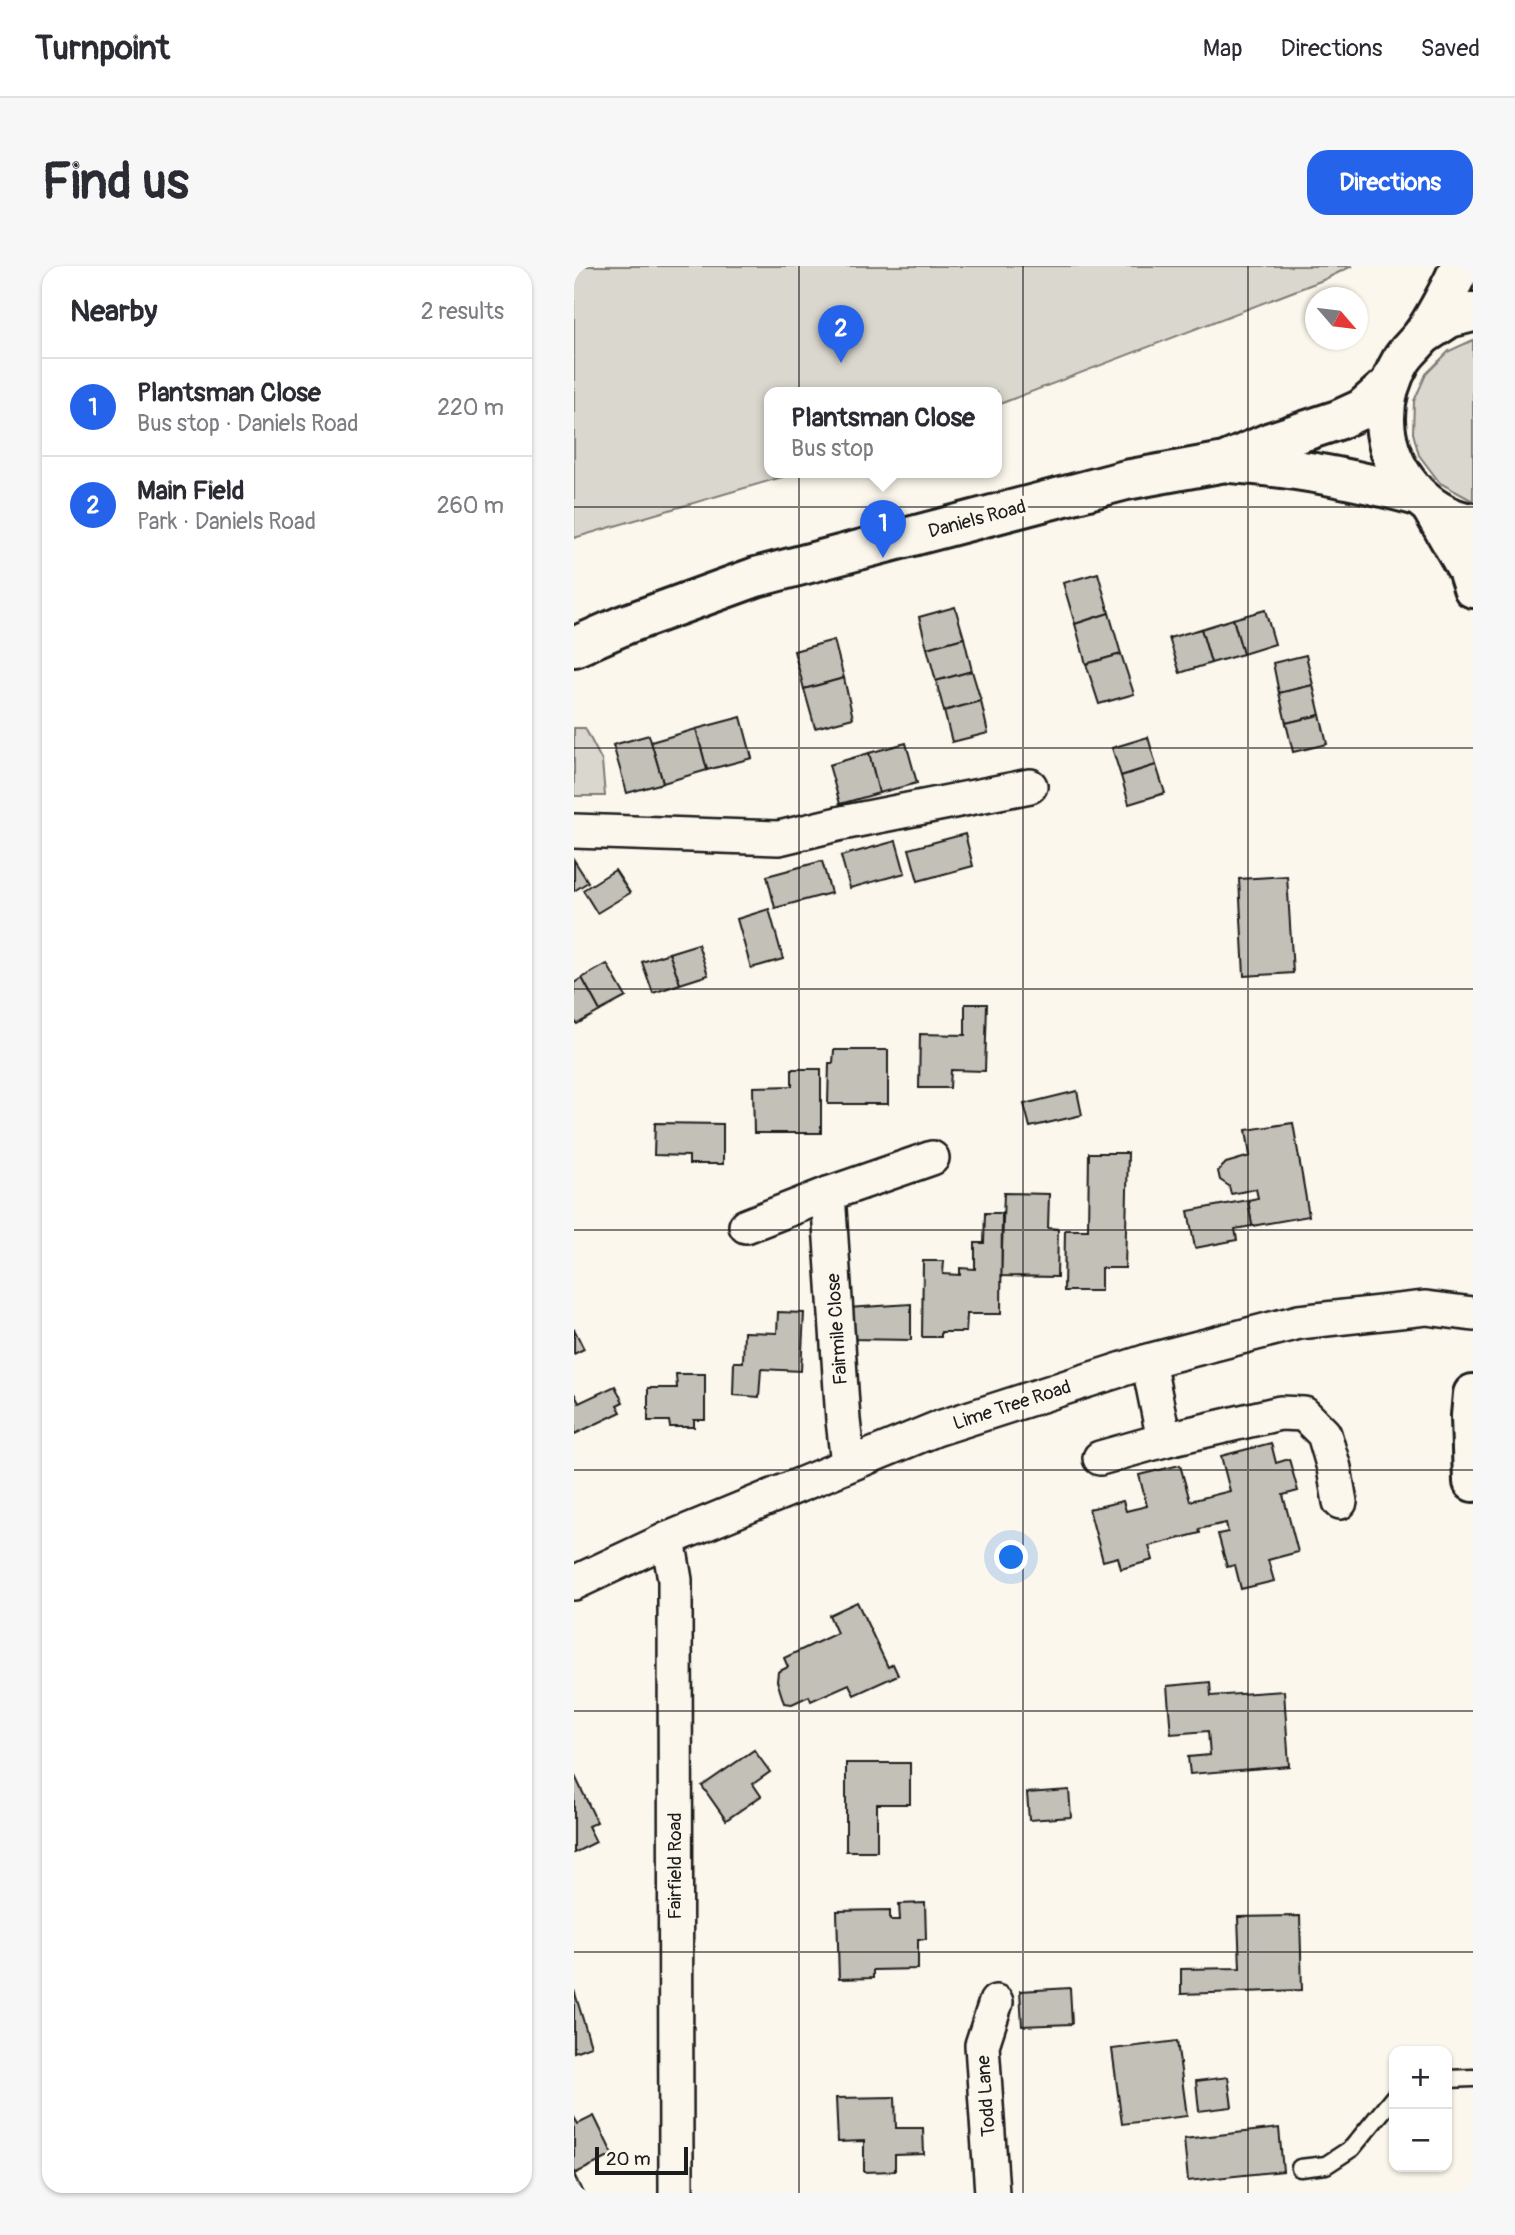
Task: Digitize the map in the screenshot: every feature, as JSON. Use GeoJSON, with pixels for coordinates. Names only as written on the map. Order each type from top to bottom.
{"type":"FeatureCollection","features":[{"type":"Feature","properties":{"kind":"main road"},"geometry":{"type":"LineString","coordinates":[[1460,266],[1423,335],[1402,358],[1389,385],[1384,415],[1387,445],[1399,473],[1424,501],[1467,569],[1473,588]]}},
{"type":"Feature","properties":{"kind":"main road"},"geometry":{"type":"LineString","coordinates":[[1423,335],[1449,318],[1473,312]]}},
{"type":"Feature","properties":{"kind":"main road","name":"Daniels Road"},"geometry":{"type":"LineString","coordinates":[[574,647],[624,625],[756,577],[1126,480],[1226,462],[1271,442],[1363,409],[1389,385]]}},
{"type":"Feature","properties":{"kind":"main road","name":"Daniels Road"},"geometry":{"type":"LineString","coordinates":[[1226,462],[1275,466],[1352,479],[1424,501],[1465,522],[1473,523]]}},
{"type":"Feature","properties":{"kind":"main road"},"geometry":{"type":"LineString","coordinates":[[1473,1394],[1473,1482]]}},
{"type":"Feature","properties":{"kind":"street"},"geometry":{"type":"LineString","coordinates":[[574,831],[779,838],[1030,786]]}},
{"type":"Feature","properties":{"kind":"street"},"geometry":{"type":"LineString","coordinates":[[746,1226],[932,1158]]}},
{"type":"Feature","properties":{"kind":"street","name":"Fairmile Close"},"geometry":{"type":"LineString","coordinates":[[828,1194],[848,1464]]}},
{"type":"Feature","properties":{"kind":"street","name":"Lime Tree Road"},"geometry":{"type":"LineString","coordinates":[[574,1583],[668,1539],[848,1464],[936,1430],[1148,1360],[1299,1322],[1426,1308],[1473,1314]]}},
{"type":"Feature","properties":{"kind":"street"},"geometry":{"type":"LineString","coordinates":[[1148,1360],[1164,1440]]}},
{"type":"Feature","properties":{"kind":"street"},"geometry":{"type":"LineString","coordinates":[[1100,1458],[1280,1413],[1304,1414],[1324,1434],[1340,1502]]}},
{"type":"Feature","properties":{"kind":"street","name":"Fairfield Road"},"geometry":{"type":"LineString","coordinates":[[668,1539],[675,1580],[676,2193]]}},
{"type":"Feature","properties":{"kind":"street","name":"Todd Lane"},"geometry":{"type":"LineString","coordinates":[[992,2193],[982,2045],[996,2002]]}},
{"type":"Feature","properties":{"kind":"lane"},"geometry":{"type":"LineString","coordinates":[[1452,2079],[1473,2078]]}},
{"type":"Feature","properties":{"kind":"lane"},"geometry":{"type":"LineString","coordinates":[[1300,2168],[1326,2165],[1352,2148],[1389,2103]]}},
{"type":"Feature","properties":{"kind":"shaded area"},"geometry":{"type":"Polygon","coordinates":[[[574,266],[1352,266],[1323,280],[1002,403],[1002,387],[764,387],[764,478],[779,478],[574,538],[574,266]]]}},
{"type":"Feature","properties":{"kind":"shaded area"},"geometry":{"type":"Polygon","coordinates":[[[1473,340],[1473,501],[1440,483],[1419,455],[1413,433],[1414,401],[1426,374],[1449,351],[1473,340]]]}},
{"type":"Feature","properties":{"kind":"shaded area"},"geometry":{"type":"Polygon","coordinates":[[[574,728],[585,728],[602,761],[605,796],[574,796],[574,728]]]}},
{"type":"Feature","properties":{"kind":"building"},"geometry":{"type":"Polygon","coordinates":[[[1098,573],[1109,613],[1075,624],[1063,583],[1098,573]]]}},
{"type":"Feature","properties":{"kind":"building"},"geometry":{"type":"Polygon","coordinates":[[[955,607],[964,638],[927,648],[919,617],[955,607]]]}},
{"type":"Feature","properties":{"kind":"building"},"geometry":{"type":"Polygon","coordinates":[[[1265,610],[1275,644],[1243,654],[1233,619],[1265,610]]]}},
{"type":"Feature","properties":{"kind":"building"},"geometry":{"type":"Polygon","coordinates":[[[1109,613],[1121,654],[1086,664],[1075,624],[1109,613]]]}},
{"type":"Feature","properties":{"kind":"building"},"geometry":{"type":"Polygon","coordinates":[[[1233,619],[1243,654],[1211,663],[1201,629],[1233,619]]]}},
{"type":"Feature","properties":{"kind":"building"},"geometry":{"type":"Polygon","coordinates":[[[1201,629],[1211,663],[1180,673],[1169,638],[1201,629]]]}},
{"type":"Feature","properties":{"kind":"building"},"geometry":{"type":"Polygon","coordinates":[[[964,638],[972,671],[936,681],[927,648],[964,638]]]}},
{"type":"Feature","properties":{"kind":"building"},"geometry":{"type":"Polygon","coordinates":[[[834,640],[844,678],[804,689],[794,651],[834,640]]]}},
{"type":"Feature","properties":{"kind":"building"},"geometry":{"type":"Polygon","coordinates":[[[1121,654],[1134,694],[1099,704],[1086,664],[1121,654]]]}},
{"type":"Feature","properties":{"kind":"building"},"geometry":{"type":"Polygon","coordinates":[[[1306,655],[1313,685],[1279,693],[1273,663],[1306,655]]]}},
{"type":"Feature","properties":{"kind":"building"},"geometry":{"type":"Polygon","coordinates":[[[972,671],[981,701],[944,711],[936,681],[972,671]]]}},
{"type":"Feature","properties":{"kind":"building"},"geometry":{"type":"Polygon","coordinates":[[[844,678],[853,718],[815,728],[804,689],[844,678]]]}},
{"type":"Feature","properties":{"kind":"building"},"geometry":{"type":"Polygon","coordinates":[[[1313,685],[1320,715],[1286,723],[1279,693],[1313,685]]]}},
{"type":"Feature","properties":{"kind":"building"},"geometry":{"type":"Polygon","coordinates":[[[981,701],[988,733],[952,742],[944,711],[981,701]]]}},
{"type":"Feature","properties":{"kind":"building"},"geometry":{"type":"Polygon","coordinates":[[[1320,715],[1327,744],[1293,752],[1286,723],[1320,715]]]}},
{"type":"Feature","properties":{"kind":"building"},"geometry":{"type":"Polygon","coordinates":[[[741,717],[752,758],[707,770],[696,729],[741,717]]]}},
{"type":"Feature","properties":{"kind":"building"},"geometry":{"type":"Polygon","coordinates":[[[696,729],[707,770],[663,783],[651,742],[696,729]]]}},
{"type":"Feature","properties":{"kind":"building"},"geometry":{"type":"Polygon","coordinates":[[[649,735],[663,783],[627,793],[613,745],[649,735]]]}},
{"type":"Feature","properties":{"kind":"building"},"geometry":{"type":"Polygon","coordinates":[[[1148,737],[1156,765],[1121,776],[1112,748],[1148,737]]]}},
{"type":"Feature","properties":{"kind":"building"},"geometry":{"type":"Polygon","coordinates":[[[906,743],[917,783],[879,793],[869,753],[906,743]]]}},
{"type":"Feature","properties":{"kind":"building"},"geometry":{"type":"Polygon","coordinates":[[[869,753],[879,793],[840,804],[829,765],[869,753]]]}},
{"type":"Feature","properties":{"kind":"building"},"geometry":{"type":"Polygon","coordinates":[[[1156,765],[1165,793],[1129,804],[1121,776],[1156,765]]]}},
{"type":"Feature","properties":{"kind":"building"},"geometry":{"type":"Polygon","coordinates":[[[965,834],[973,866],[918,881],[909,849],[965,834]]]}},
{"type":"Feature","properties":{"kind":"building"},"geometry":{"type":"Polygon","coordinates":[[[896,841],[905,873],[850,888],[841,856],[896,841]]]}},
{"type":"Feature","properties":{"kind":"building"},"geometry":{"type":"Polygon","coordinates":[[[574,860],[588,882],[574,891],[574,860]]]}},
{"type":"Feature","properties":{"kind":"building"},"geometry":{"type":"Polygon","coordinates":[[[822,861],[831,893],[775,908],[767,876],[822,861]]]}},
{"type":"Feature","properties":{"kind":"building"},"geometry":{"type":"Polygon","coordinates":[[[615,870],[630,893],[597,913],[583,890],[615,870]]]}},
{"type":"Feature","properties":{"kind":"building"},"geometry":{"type":"Polygon","coordinates":[[[1287,876],[1293,973],[1244,976],[1239,879],[1287,876]]]}},
{"type":"Feature","properties":{"kind":"building"},"geometry":{"type":"Polygon","coordinates":[[[769,909],[783,959],[751,968],[737,919],[769,909]]]}},
{"type":"Feature","properties":{"kind":"building"},"geometry":{"type":"Polygon","coordinates":[[[698,944],[708,975],[680,984],[669,953],[698,944]]]}},
{"type":"Feature","properties":{"kind":"building"},"geometry":{"type":"Polygon","coordinates":[[[669,953],[680,984],[653,993],[642,962],[669,953]]]}},
{"type":"Feature","properties":{"kind":"building"},"geometry":{"type":"Polygon","coordinates":[[[607,964],[626,997],[600,1011],[582,978],[607,964]]]}},
{"type":"Feature","properties":{"kind":"building"},"geometry":{"type":"Polygon","coordinates":[[[582,978],[600,1011],[577,1024],[574,1020],[574,983],[582,978]]]}},
{"type":"Feature","properties":{"kind":"building"},"geometry":{"type":"Polygon","coordinates":[[[965,1004],[987,1004],[985,1071],[951,1070],[950,1088],[919,1088],[920,1034],[965,1035],[965,1004]]]}},
{"type":"Feature","properties":{"kind":"building"},"geometry":{"type":"Polygon","coordinates":[[[834,1050],[888,1050],[888,1104],[828,1104],[829,1063],[833,1063],[834,1050]]]}},
{"type":"Feature","properties":{"kind":"building"},"geometry":{"type":"Polygon","coordinates":[[[792,1069],[821,1069],[821,1133],[754,1133],[753,1087],[792,1086],[792,1069]]]}},
{"type":"Feature","properties":{"kind":"building"},"geometry":{"type":"Polygon","coordinates":[[[1077,1091],[1082,1115],[1030,1127],[1024,1104],[1077,1091]]]}},
{"type":"Feature","properties":{"kind":"building"},"geometry":{"type":"Polygon","coordinates":[[[655,1123],[723,1124],[723,1164],[689,1164],[689,1156],[654,1155],[655,1123]]]}},
{"type":"Feature","properties":{"kind":"building"},"geometry":{"type":"Polygon","coordinates":[[[1293,1123],[1309,1216],[1252,1226],[1248,1200],[1258,1198],[1256,1189],[1231,1194],[1229,1186],[1220,1180],[1218,1171],[1226,1163],[1250,1156],[1246,1130],[1293,1123]]]}},
{"type":"Feature","properties":{"kind":"building"},"geometry":{"type":"Polygon","coordinates":[[[1089,1153],[1128,1153],[1125,1268],[1101,1268],[1101,1291],[1064,1291],[1065,1230],[1088,1230],[1089,1153]]]}},
{"type":"Feature","properties":{"kind":"building"},"geometry":{"type":"Polygon","coordinates":[[[1004,1193],[1049,1194],[1048,1228],[1058,1229],[1057,1277],[1001,1276],[1004,1193]]]}},
{"type":"Feature","properties":{"kind":"building"},"geometry":{"type":"Polygon","coordinates":[[[1248,1200],[1252,1226],[1235,1229],[1237,1240],[1195,1248],[1188,1211],[1248,1200]]]}},
{"type":"Feature","properties":{"kind":"building"},"geometry":{"type":"Polygon","coordinates":[[[985,1213],[1002,1213],[1001,1314],[967,1314],[966,1332],[941,1332],[941,1337],[922,1337],[923,1261],[944,1261],[943,1274],[960,1275],[960,1268],[975,1269],[975,1243],[984,1243],[985,1213]]]}},
{"type":"Feature","properties":{"kind":"building"},"geometry":{"type":"Polygon","coordinates":[[[911,1304],[911,1340],[849,1339],[847,1308],[911,1304]]]}},
{"type":"Feature","properties":{"kind":"building"},"geometry":{"type":"Polygon","coordinates":[[[778,1312],[804,1313],[801,1371],[761,1369],[759,1397],[733,1395],[734,1362],[743,1362],[744,1332],[777,1333],[778,1312]]]}},
{"type":"Feature","properties":{"kind":"building"},"geometry":{"type":"Polygon","coordinates":[[[574,1329],[584,1349],[574,1354],[574,1329]]]}},
{"type":"Feature","properties":{"kind":"building"},"geometry":{"type":"Polygon","coordinates":[[[676,1374],[705,1374],[705,1420],[694,1420],[694,1427],[670,1427],[669,1421],[648,1421],[648,1388],[677,1388],[676,1374]]]}},
{"type":"Feature","properties":{"kind":"building"},"geometry":{"type":"Polygon","coordinates":[[[615,1386],[623,1402],[617,1405],[621,1412],[575,1434],[574,1393],[579,1403],[615,1386]]]}},
{"type":"Feature","properties":{"kind":"building"},"geometry":{"type":"Polygon","coordinates":[[[1271,1443],[1276,1463],[1289,1459],[1298,1491],[1283,1495],[1298,1552],[1268,1560],[1274,1581],[1241,1589],[1235,1565],[1227,1567],[1218,1534],[1228,1532],[1226,1523],[1199,1529],[1200,1533],[1149,1546],[1153,1560],[1121,1569],[1118,1557],[1103,1561],[1089,1509],[1123,1501],[1126,1511],[1147,1506],[1139,1475],[1180,1465],[1190,1501],[1230,1491],[1221,1456],[1271,1443]]]}},
{"type":"Feature","properties":{"kind":"building"},"geometry":{"type":"Polygon","coordinates":[[[857,1602],[888,1667],[893,1664],[898,1675],[854,1695],[849,1684],[811,1701],[809,1696],[792,1704],[784,1703],[777,1681],[778,1672],[788,1667],[784,1658],[837,1633],[829,1615],[857,1602]]]}},
{"type":"Feature","properties":{"kind":"building"},"geometry":{"type":"Polygon","coordinates":[[[1210,1682],[1211,1696],[1284,1691],[1289,1766],[1190,1774],[1188,1757],[1210,1755],[1208,1731],[1171,1734],[1167,1686],[1210,1682]]]}},
{"type":"Feature","properties":{"kind":"building"},"geometry":{"type":"Polygon","coordinates":[[[754,1750],[770,1772],[753,1784],[761,1796],[726,1820],[702,1786],[754,1750]]]}},
{"type":"Feature","properties":{"kind":"building"},"geometry":{"type":"Polygon","coordinates":[[[846,1763],[910,1763],[910,1804],[877,1804],[877,1851],[846,1851],[846,1763]]]}},
{"type":"Feature","properties":{"kind":"building"},"geometry":{"type":"Polygon","coordinates":[[[574,1774],[597,1822],[588,1826],[596,1842],[574,1853],[574,1774]]]}},
{"type":"Feature","properties":{"kind":"building"},"geometry":{"type":"Polygon","coordinates":[[[1069,1790],[1071,1817],[1029,1820],[1027,1793],[1069,1790]]]}},
{"type":"Feature","properties":{"kind":"building"},"geometry":{"type":"Polygon","coordinates":[[[925,1903],[926,1939],[918,1939],[918,1969],[873,1970],[873,1978],[839,1979],[837,1911],[890,1910],[890,1920],[900,1920],[899,1904],[925,1903]]]}},
{"type":"Feature","properties":{"kind":"building"},"geometry":{"type":"Polygon","coordinates":[[[1300,1916],[1302,1990],[1181,1994],[1181,1969],[1240,1968],[1238,1917],[1300,1916]]]}},
{"type":"Feature","properties":{"kind":"building"},"geometry":{"type":"Polygon","coordinates":[[[1070,1988],[1072,2024],[1022,2026],[1020,1991],[1070,1988]]]}},
{"type":"Feature","properties":{"kind":"building"},"geometry":{"type":"Polygon","coordinates":[[[574,1990],[591,2046],[574,2052],[574,1990]]]}},
{"type":"Feature","properties":{"kind":"building"},"geometry":{"type":"Polygon","coordinates":[[[1177,2041],[1187,2116],[1122,2124],[1112,2049],[1177,2041]]]}},
{"type":"Feature","properties":{"kind":"building"},"geometry":{"type":"Polygon","coordinates":[[[1228,2077],[1232,2107],[1199,2111],[1196,2081],[1228,2077]]]}},
{"type":"Feature","properties":{"kind":"building"},"geometry":{"type":"Polygon","coordinates":[[[895,2097],[896,2128],[923,2128],[924,2154],[895,2155],[895,2171],[864,2172],[864,2141],[838,2142],[836,2098],[895,2097]]]}},
{"type":"Feature","properties":{"kind":"building"},"geometry":{"type":"Polygon","coordinates":[[[594,2116],[613,2155],[574,2174],[574,2117],[578,2124],[594,2116]]]}},
{"type":"Feature","properties":{"kind":"building"},"geometry":{"type":"Polygon","coordinates":[[[1279,2128],[1283,2171],[1188,2181],[1184,2139],[1279,2128]]]}},
{"type":"Feature","properties":{"kind":"building"},"geometry":{"type":"Polygon","coordinates":[[[574,2174],[583,2193],[574,2193],[574,2174]]]}},
{"type":"Feature","properties":{"kind":"place","name":"Main Field"},"geometry":{"type":"Point","coordinates":[841,363]}},
{"type":"Feature","properties":{"kind":"place","name":"Plantsman Close"},"geometry":{"type":"Point","coordinates":[883,558]}}]}
